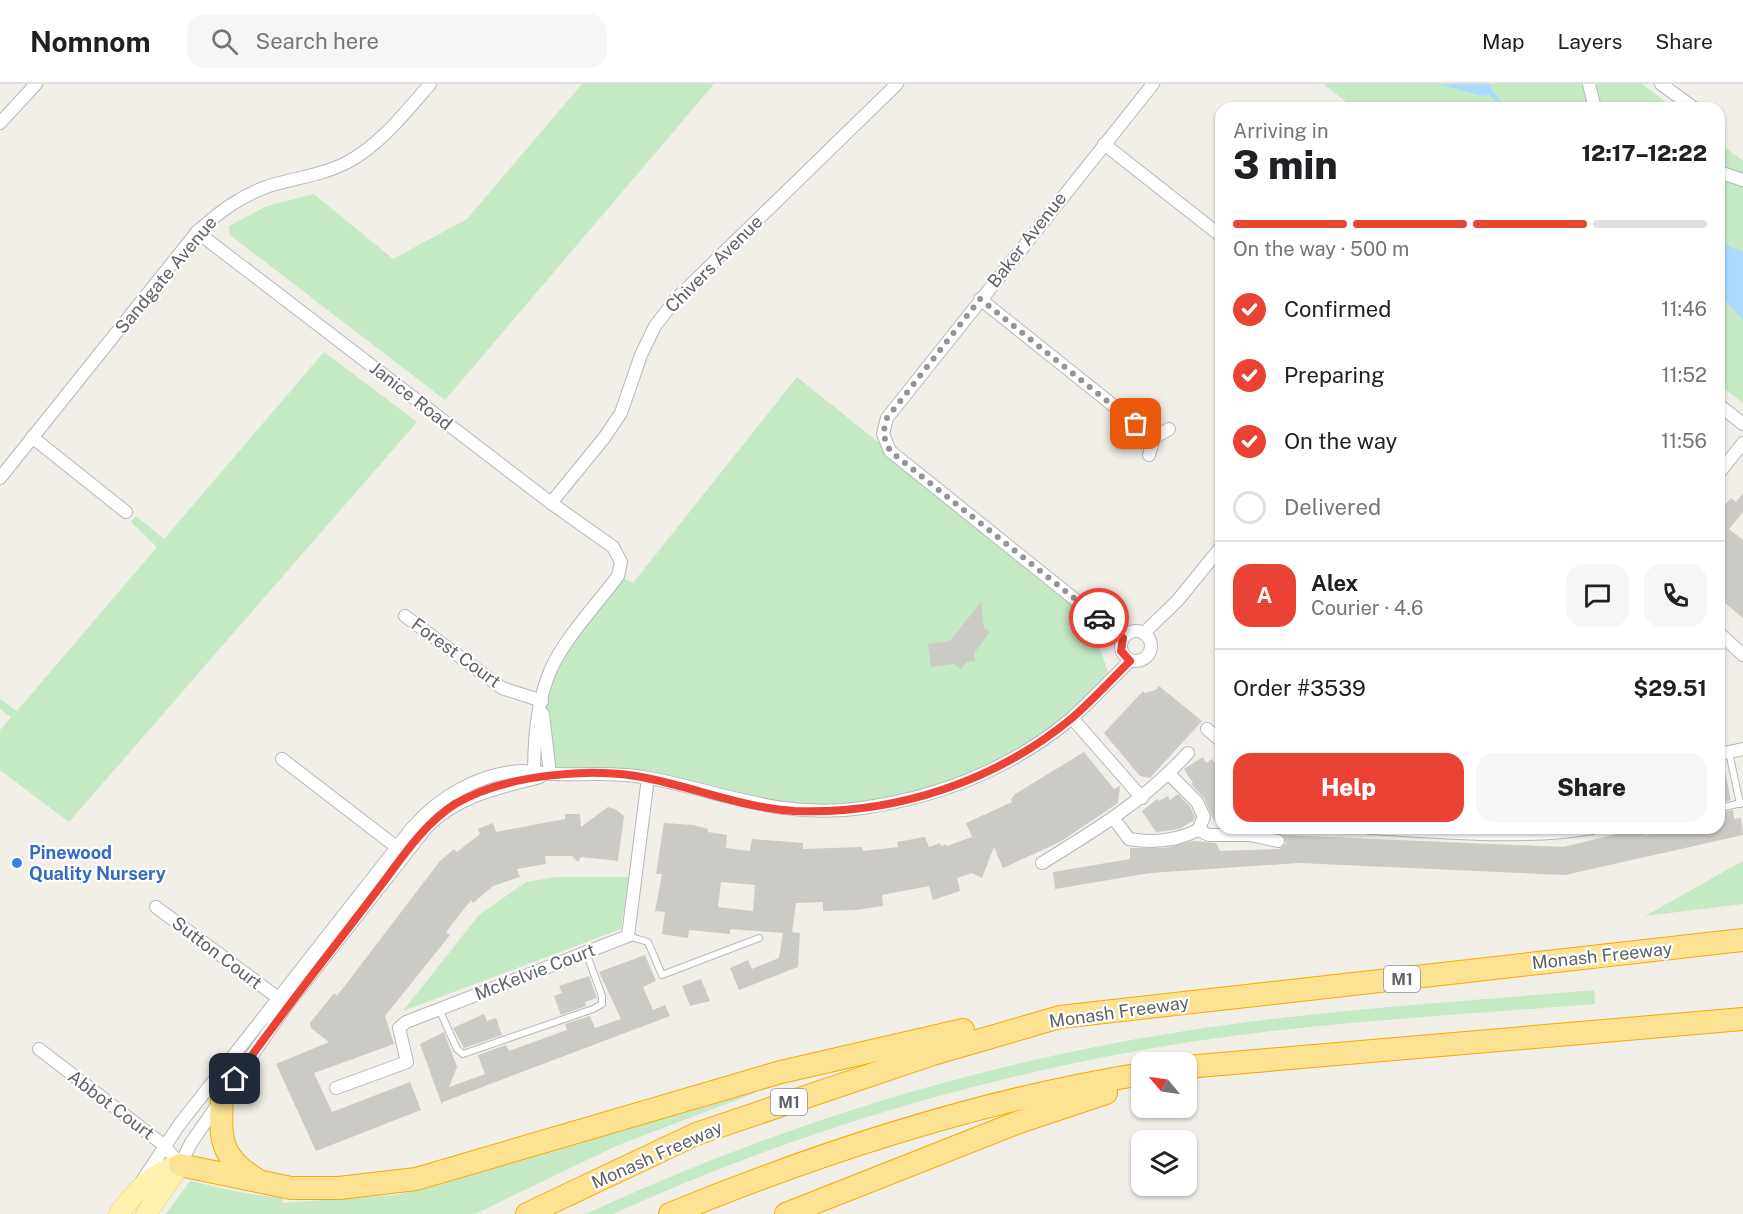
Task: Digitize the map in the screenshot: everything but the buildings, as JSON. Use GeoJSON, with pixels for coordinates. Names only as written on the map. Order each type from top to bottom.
{"type":"FeatureCollection","features":[{"type":"Feature","properties":{"kind":"highway","name":"Monash Freeway"},"geometry":{"type":"LineString","coordinates":[[527,1214],[696,1134],[933,1054],[1060,1017],[1743,940]]}},
{"type":"Feature","properties":{"kind":"highway"},"geometry":{"type":"LineString","coordinates":[[180,1165],[265,1184],[339,1188],[416,1179],[781,1072],[995,1023],[1060,1017]]}},
{"type":"Feature","properties":{"kind":"highway"},"geometry":{"type":"LineString","coordinates":[[1197,1066],[1743,1019]]}},
{"type":"Feature","properties":{"kind":"highway"},"geometry":{"type":"LineString","coordinates":[[670,1214],[796,1165],[921,1125],[1062,1089],[1131,1076]]}},
{"type":"Feature","properties":{"kind":"highway"},"geometry":{"type":"LineString","coordinates":[[786,1214],[1019,1122],[1131,1086]]}},
{"type":"Feature","properties":{"kind":"highway"},"geometry":{"type":"LineString","coordinates":[[216,1093],[221,1133],[226,1151],[242,1170],[265,1184]]}},
{"type":"Feature","properties":{"kind":"main road"},"geometry":{"type":"LineString","coordinates":[[119,1214],[135,1192],[161,1171],[180,1165]]}},
{"type":"Feature","properties":{"kind":"main road"},"geometry":{"type":"LineString","coordinates":[[146,1214],[180,1165]]}},
{"type":"Feature","properties":{"kind":"street"},"geometry":{"type":"LineString","coordinates":[[0,123],[36,84]]}},
{"type":"Feature","properties":{"kind":"street","name":"Sandgate Avenue"},"geometry":{"type":"LineString","coordinates":[[0,478],[197,232],[224,208],[266,187],[312,177],[348,162],[403,116],[430,84]]}},
{"type":"Feature","properties":{"kind":"street","name":"Chivers Avenue"},"geometry":{"type":"LineString","coordinates":[[551,503],[604,438],[621,412],[641,355],[655,326],[676,299],[897,84]]}},
{"type":"Feature","properties":{"kind":"street","name":"Baker Avenue"},"geometry":{"type":"LineString","coordinates":[[1123,638],[890,451],[884,440],[887,418],[1153,84]]}},
{"type":"Feature","properties":{"kind":"street"},"geometry":{"type":"LineString","coordinates":[[1589,84],[1594,102]]}},
{"type":"Feature","properties":{"kind":"street"},"geometry":{"type":"LineString","coordinates":[[1661,84],[1686,102]]}},
{"type":"Feature","properties":{"kind":"street"},"geometry":{"type":"LineString","coordinates":[[1104,144],[1215,231]]}},
{"type":"Feature","properties":{"kind":"street"},"geometry":{"type":"LineString","coordinates":[[1725,174],[1743,180]]}},
{"type":"Feature","properties":{"kind":"street","name":"Janice Road"},"geometry":{"type":"LineString","coordinates":[[197,232],[551,503],[613,547],[621,562],[618,576],[556,660],[546,681],[542,701]]}},
{"type":"Feature","properties":{"kind":"street"},"geometry":{"type":"LineString","coordinates":[[980,299],[1154,438]]}},
{"type":"Feature","properties":{"kind":"street"},"geometry":{"type":"LineString","coordinates":[[1725,410],[1743,424]]}},
{"type":"Feature","properties":{"kind":"street"},"geometry":{"type":"LineString","coordinates":[[1149,455],[1154,438],[1169,429]]}},
{"type":"Feature","properties":{"kind":"street"},"geometry":{"type":"LineString","coordinates":[[32,438],[126,512]]}},
{"type":"Feature","properties":{"kind":"street"},"geometry":{"type":"LineString","coordinates":[[1725,466],[1743,443]]}},
{"type":"Feature","properties":{"kind":"street"},"geometry":{"type":"LineString","coordinates":[[1130,661],[1121,651],[1123,638],[1130,632],[1144,633],[1178,600],[1215,554]]}},
{"type":"Feature","properties":{"kind":"street","name":"Forest Court"},"geometry":{"type":"LineString","coordinates":[[405,615],[502,688],[542,701]]}},
{"type":"Feature","properties":{"kind":"street"},"geometry":{"type":"LineString","coordinates":[[135,1192],[165,1146],[216,1093],[283,1002],[401,850],[422,816],[474,789],[534,775],[550,774],[648,778],[732,800],[793,811],[860,808],[913,799],[965,783],[1025,752],[1072,718],[1130,661],[1140,661],[1150,651],[1150,641],[1144,633]]}},
{"type":"Feature","properties":{"kind":"street"},"geometry":{"type":"LineString","coordinates":[[1725,638],[1743,655]]}},
{"type":"Feature","properties":{"kind":"street"},"geometry":{"type":"LineString","coordinates":[[542,701],[550,774]]}},
{"type":"Feature","properties":{"kind":"street"},"geometry":{"type":"LineString","coordinates":[[534,775],[535,737],[542,701]]}},
{"type":"Feature","properties":{"kind":"street"},"geometry":{"type":"LineString","coordinates":[[1072,718],[1142,798]]}},
{"type":"Feature","properties":{"kind":"street"},"geometry":{"type":"LineString","coordinates":[[1207,729],[1215,736]]}},
{"type":"Feature","properties":{"kind":"street"},"geometry":{"type":"LineString","coordinates":[[1725,753],[1743,749]]}},
{"type":"Feature","properties":{"kind":"street"},"geometry":{"type":"LineString","coordinates":[[1042,863],[1114,819],[1142,798],[1188,753]]}},
{"type":"Feature","properties":{"kind":"street"},"geometry":{"type":"LineString","coordinates":[[282,759],[401,850]]}},
{"type":"Feature","properties":{"kind":"street"},"geometry":{"type":"LineString","coordinates":[[1114,819],[1130,839],[1143,841],[1183,838],[1198,830],[1204,817],[1197,802],[1169,774]]}},
{"type":"Feature","properties":{"kind":"street"},"geometry":{"type":"LineString","coordinates":[[628,936],[648,778]]}},
{"type":"Feature","properties":{"kind":"street"},"geometry":{"type":"LineString","coordinates":[[1198,830],[1209,835],[1250,835],[1278,841]]}},
{"type":"Feature","properties":{"kind":"street","name":"Sutton Court"},"geometry":{"type":"LineString","coordinates":[[156,907],[283,1002]]}},
{"type":"Feature","properties":{"kind":"street","name":"McKelvie Court"},"geometry":{"type":"LineString","coordinates":[[336,1088],[407,1062],[399,1028],[406,1022],[628,936]]}},
{"type":"Feature","properties":{"kind":"street","name":"Abbot Court"},"geometry":{"type":"LineString","coordinates":[[39,1049],[165,1146],[180,1165]]}},
{"type":"Feature","properties":{"kind":"street"},"geometry":{"type":"LineString","coordinates":[[180,1165],[216,1093]]}},
{"type":"Feature","properties":{"kind":"lane"},"geometry":{"type":"LineString","coordinates":[[1725,756],[1741,803],[1725,807]]}},
{"type":"Feature","properties":{"kind":"lane"},"geometry":{"type":"LineString","coordinates":[[628,936],[648,942],[662,975],[759,938]]}},
{"type":"Feature","properties":{"kind":"lane"},"geometry":{"type":"LineString","coordinates":[[439,1009],[457,1049],[464,1054],[593,1009],[602,1004],[602,996],[586,952]]}},
{"type":"Feature","properties":{"kind":"green space"},"geometry":{"type":"Polygon","coordinates":[[[582,84],[714,84],[445,400],[230,235],[229,226],[267,206],[314,194],[393,259],[467,219],[582,84]]]}},
{"type":"Feature","properties":{"kind":"green space"},"geometry":{"type":"Polygon","coordinates":[[[1323,84],[1642,84],[1666,102],[1346,102],[1323,84]]]}},
{"type":"Feature","properties":{"kind":"green space"},"geometry":{"type":"Polygon","coordinates":[[[1725,148],[1743,161],[1743,403],[1725,390],[1725,148]]]}},
{"type":"Feature","properties":{"kind":"green space"},"geometry":{"type":"Polygon","coordinates":[[[324,352],[417,422],[69,822],[0,770],[0,730],[11,717],[0,709],[0,699],[17,711],[157,547],[131,522],[136,516],[164,539],[324,352]]]}},
{"type":"Feature","properties":{"kind":"green space"},"geometry":{"type":"Polygon","coordinates":[[[797,377],[1083,606],[1111,679],[1025,752],[913,799],[793,811],[648,778],[550,774],[542,701],[546,681],[618,576],[633,583],[797,377]]]}},
{"type":"Feature","properties":{"kind":"green space"},"geometry":{"type":"Polygon","coordinates":[[[1743,861],[1743,904],[1645,916],[1743,861]]]}},
{"type":"Feature","properties":{"kind":"green space"},"geometry":{"type":"Polygon","coordinates":[[[557,877],[629,877],[621,929],[403,1011],[479,915],[526,882],[557,877]]]}},
{"type":"Feature","properties":{"kind":"green space"},"geometry":{"type":"Polygon","coordinates":[[[1594,990],[1595,1004],[1345,1023],[1246,1034],[1131,1052],[1046,1069],[972,1087],[825,1131],[753,1156],[613,1214],[586,1214],[729,1153],[876,1102],[951,1081],[1103,1045],[1179,1032],[1386,1007],[1594,990]]]}},
{"type":"Feature","properties":{"kind":"green space"},"geometry":{"type":"Polygon","coordinates":[[[753,1086],[755,1093],[616,1146],[475,1214],[166,1214],[190,1181],[244,1193],[282,1198],[282,1203],[395,1195],[432,1187],[753,1086]]]}},
{"type":"Feature","properties":{"kind":"water"},"geometry":{"type":"Polygon","coordinates":[[[1440,84],[1490,84],[1493,93],[1482,96],[1440,84]]]}},
{"type":"Feature","properties":{"kind":"water"},"geometry":{"type":"Polygon","coordinates":[[[1725,244],[1743,252],[1743,320],[1725,300],[1725,244]]]}},
{"type":"Feature","properties":{"kind":"waterway"},"geometry":{"type":"LineString","coordinates":[[1492,94],[1499,102]]}},
{"type":"Feature","properties":{"kind":"way so far"},"geometry":{"type":"LineString","coordinates":[[1099,618],[890,451],[883,434],[887,418],[980,299],[1136,424]]}},
{"type":"Feature","properties":{"kind":"place","name":"Pinewood Quality Nursery"},"geometry":{"type":"Point","coordinates":[17,863]}},
{"type":"Feature","properties":{"kind":"route"},"geometry":{"type":"LineString","coordinates":[[235,1079],[287,1005],[427,827],[465,799],[501,786],[550,774],[607,774],[648,778],[732,800],[793,811],[860,808],[913,799],[965,783],[1025,752],[1072,718],[1130,661],[1121,651],[1123,638],[1099,618]]}}]}
